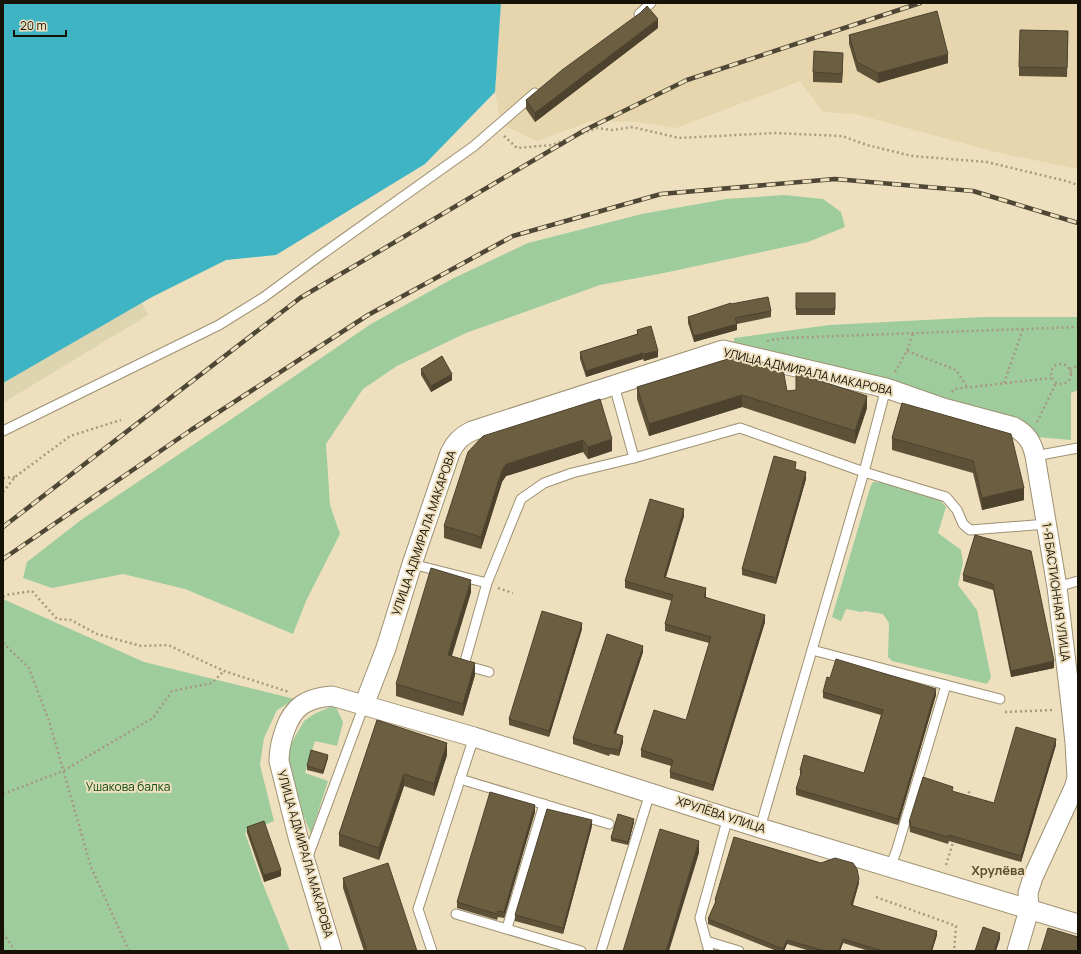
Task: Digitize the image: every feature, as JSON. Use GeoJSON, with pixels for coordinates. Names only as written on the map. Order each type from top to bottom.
{"type":"FeatureCollection","features":[{"type":"Feature","properties":{"kind":"street","name":"УЛИЦА АДМИРАЛА МАКАРОВА"},"geometry":{"type":"LineString","coordinates":[[332,951],[279,761],[279,749],[288,721],[299,706],[313,699],[332,696],[364,705],[386,648],[412,564],[450,453],[454,443],[462,436],[472,431],[723,350],[886,388],[943,408],[1014,427],[1029,438]]}},
{"type":"Feature","properties":{"kind":"street","name":"1-Я БАСТИОННАЯ УЛИЦА"},"geometry":{"type":"LineString","coordinates":[[1017,951],[1029,910],[1028,893],[1033,876],[1074,788],[1077,778],[1072,710],[1057,587],[1034,447],[1029,438]]}},
{"type":"Feature","properties":{"kind":"street","name":"ХРУЛЁВА УЛИЦА"},"geometry":{"type":"LineString","coordinates":[[364,705],[474,737],[760,828],[1078,924]]}},
{"type":"Feature","properties":{"kind":"lane"},"geometry":{"type":"LineString","coordinates":[[630,22],[651,3]]}},
{"type":"Feature","properties":{"kind":"lane"},"geometry":{"type":"LineString","coordinates":[[3,431],[219,325],[264,297],[474,146],[540,89]]}},
{"type":"Feature","properties":{"kind":"lane"},"geometry":{"type":"LineString","coordinates":[[614,385],[634,458]]}},
{"type":"Feature","properties":{"kind":"lane"},"geometry":{"type":"LineString","coordinates":[[760,828],[864,472],[886,388]]}},
{"type":"Feature","properties":{"kind":"lane"},"geometry":{"type":"LineString","coordinates":[[489,672],[464,665],[487,583],[521,499],[544,483],[740,428],[864,472],[946,497],[957,510],[963,524],[970,530],[1047,524]]}},
{"type":"Feature","properties":{"kind":"lane"},"geometry":{"type":"LineString","coordinates":[[1035,456],[1078,448]]}},
{"type":"Feature","properties":{"kind":"lane"},"geometry":{"type":"LineString","coordinates":[[412,564],[487,583]]}},
{"type":"Feature","properties":{"kind":"lane"},"geometry":{"type":"LineString","coordinates":[[1057,587],[1078,581]]}},
{"type":"Feature","properties":{"kind":"lane"},"geometry":{"type":"LineString","coordinates":[[812,650],[1000,699]]}},
{"type":"Feature","properties":{"kind":"lane"},"geometry":{"type":"LineString","coordinates":[[890,867],[896,852],[946,685]]}},
{"type":"Feature","properties":{"kind":"lane"},"geometry":{"type":"LineString","coordinates":[[306,862],[364,705]]}},
{"type":"Feature","properties":{"kind":"lane"},"geometry":{"type":"LineString","coordinates":[[432,951],[418,909],[474,737]]}},
{"type":"Feature","properties":{"kind":"lane"},"geometry":{"type":"LineString","coordinates":[[460,779],[609,824]]}},
{"type":"Feature","properties":{"kind":"lane"},"geometry":{"type":"LineString","coordinates":[[601,951],[650,793]]}},
{"type":"Feature","properties":{"kind":"lane"},"geometry":{"type":"LineString","coordinates":[[507,928],[544,804]]}},
{"type":"Feature","properties":{"kind":"lane"},"geometry":{"type":"LineString","coordinates":[[709,951],[700,918],[728,817]]}},
{"type":"Feature","properties":{"kind":"lane"},"geometry":{"type":"LineString","coordinates":[[456,914],[581,951]]}},
{"type":"Feature","properties":{"kind":"lane"},"geometry":{"type":"LineString","coordinates":[[706,941],[739,951]]}},
{"type":"Feature","properties":{"kind":"path"},"geometry":{"type":"LineString","coordinates":[[501,124],[504,136],[517,148],[552,145],[597,128],[612,130],[632,127],[679,138],[775,133],[842,136],[867,145],[912,156],[987,162],[1078,185]]}},
{"type":"Feature","properties":{"kind":"path"},"geometry":{"type":"LineString","coordinates":[[762,342],[784,338],[1078,327]]}},
{"type":"Feature","properties":{"kind":"path"},"geometry":{"type":"LineString","coordinates":[[1004,384],[1023,328]]}},
{"type":"Feature","properties":{"kind":"path"},"geometry":{"type":"LineString","coordinates":[[886,388],[907,351],[913,333]]}},
{"type":"Feature","properties":{"kind":"path"},"geometry":{"type":"LineString","coordinates":[[907,351],[956,370],[967,387]]}},
{"type":"Feature","properties":{"kind":"path"},"geometry":{"type":"LineString","coordinates":[[1063,364],[1070,370],[1069,380],[1063,384],[1056,383],[1052,378],[1052,369],[1057,365],[1063,364]]}},
{"type":"Feature","properties":{"kind":"path"},"geometry":{"type":"LineString","coordinates":[[1070,370],[1078,365]]}},
{"type":"Feature","properties":{"kind":"path"},"geometry":{"type":"LineString","coordinates":[[943,408],[954,389],[1052,378]]}},
{"type":"Feature","properties":{"kind":"path"},"geometry":{"type":"LineString","coordinates":[[1029,438],[1056,383]]}},
{"type":"Feature","properties":{"kind":"path"},"geometry":{"type":"LineString","coordinates":[[3,492],[15,478],[70,436],[121,420]]}},
{"type":"Feature","properties":{"kind":"path"},"geometry":{"type":"LineString","coordinates":[[3,478],[15,478]]}},
{"type":"Feature","properties":{"kind":"path"},"geometry":{"type":"LineString","coordinates":[[3,597],[32,591],[57,619],[71,620],[97,634],[141,646],[168,645],[224,671],[313,699]]}},
{"type":"Feature","properties":{"kind":"path"},"geometry":{"type":"LineString","coordinates":[[3,643],[29,668],[49,721],[62,771],[91,867],[129,951]]}},
{"type":"Feature","properties":{"kind":"path"},"geometry":{"type":"LineString","coordinates":[[3,794],[62,771],[153,718],[172,691],[212,683],[224,671]]}},
{"type":"Feature","properties":{"kind":"path"},"geometry":{"type":"LineString","coordinates":[[1003,712],[1072,710]]}},
{"type":"Feature","properties":{"kind":"path"},"geometry":{"type":"LineString","coordinates":[[965,804],[970,789]]}},
{"type":"Feature","properties":{"kind":"path"},"geometry":{"type":"LineString","coordinates":[[946,868],[957,832]]}},
{"type":"Feature","properties":{"kind":"path"},"geometry":{"type":"LineString","coordinates":[[876,897],[956,926],[954,951]]}},
{"type":"Feature","properties":{"kind":"path"},"geometry":{"type":"LineString","coordinates":[[3,933],[15,951]]}},
{"type":"Feature","properties":{"kind":"shaded area"},"geometry":{"type":"Polygon","coordinates":[[[501,3],[1078,3],[1078,169],[1000,153],[855,114],[823,112],[800,81],[676,128],[637,122],[591,121],[537,141],[501,124],[495,92],[501,3]]]}},
{"type":"Feature","properties":{"kind":"green space"},"geometry":{"type":"Polygon","coordinates":[[[784,195],[823,199],[841,212],[845,227],[808,242],[664,273],[600,285],[466,333],[397,366],[363,389],[326,444],[330,505],[340,534],[306,601],[293,634],[185,589],[123,574],[52,588],[23,578],[27,562],[81,520],[371,324],[452,279],[528,243],[642,214],[726,199],[784,195]]]}},
{"type":"Feature","properties":{"kind":"green space"},"geometry":{"type":"Polygon","coordinates":[[[983,317],[1078,317],[1078,390],[1071,393],[1071,440],[1025,436],[734,350],[734,338],[829,325],[983,317]]]}},
{"type":"Feature","properties":{"kind":"green space"},"geometry":{"type":"Polygon","coordinates":[[[873,482],[887,483],[941,501],[946,507],[938,533],[961,550],[963,563],[958,585],[977,610],[991,677],[987,684],[892,661],[888,657],[889,623],[883,614],[846,609],[841,621],[832,617],[873,482]]]}},
{"type":"Feature","properties":{"kind":"green space","name":"Ушакова балка"},"geometry":{"type":"Polygon","coordinates":[[[3,599],[144,662],[295,699],[277,710],[264,738],[260,765],[274,821],[245,833],[262,882],[290,951],[3,951],[3,599]]]}},
{"type":"Feature","properties":{"kind":"green space"},"geometry":{"type":"Polygon","coordinates":[[[335,705],[343,722],[337,746],[315,741],[305,773],[328,781],[311,834],[285,770],[286,753],[304,721],[316,713],[335,705]]]}},
{"type":"Feature","properties":{"kind":"sand"},"geometry":{"type":"Polygon","coordinates":[[[133,285],[148,315],[3,403],[3,358],[133,285]]]}},
{"type":"Feature","properties":{"kind":"water"},"geometry":{"type":"Polygon","coordinates":[[[3,3],[501,3],[495,92],[425,164],[276,255],[226,260],[152,297],[3,383],[3,3]]]}},
{"type":"Feature","properties":{"kind":"building"},"geometry":{"type":"Polygon","coordinates":[[[647,6],[658,19],[535,113],[526,100],[562,70],[640,13],[647,6]]]}},
{"type":"Feature","properties":{"kind":"building"},"geometry":{"type":"Polygon","coordinates":[[[937,11],[948,54],[878,73],[857,62],[849,35],[937,11]]]}},
{"type":"Feature","properties":{"kind":"building"},"geometry":{"type":"Polygon","coordinates":[[[1020,30],[1068,31],[1067,68],[1019,67],[1020,30]]]}},
{"type":"Feature","properties":{"kind":"building"},"geometry":{"type":"Polygon","coordinates":[[[814,51],[843,53],[842,74],[813,72],[814,51]]]}},
{"type":"Feature","properties":{"kind":"building"},"geometry":{"type":"Polygon","coordinates":[[[796,293],[835,293],[835,309],[796,309],[796,293]]]}},
{"type":"Feature","properties":{"kind":"building"},"geometry":{"type":"Polygon","coordinates":[[[768,297],[771,311],[735,318],[737,324],[694,336],[688,317],[731,303],[768,297]]]}},
{"type":"Feature","properties":{"kind":"building"},"geometry":{"type":"Polygon","coordinates":[[[651,326],[658,351],[643,353],[586,371],[580,352],[638,334],[637,330],[651,326]]]}},
{"type":"Feature","properties":{"kind":"building"},"geometry":{"type":"Polygon","coordinates":[[[741,355],[783,369],[787,391],[796,390],[796,373],[867,396],[855,431],[742,395],[649,424],[637,387],[741,355]]]}},
{"type":"Feature","properties":{"kind":"building"},"geometry":{"type":"Polygon","coordinates":[[[442,356],[452,374],[431,386],[421,369],[442,356]]]}},
{"type":"Feature","properties":{"kind":"building"},"geometry":{"type":"Polygon","coordinates":[[[600,399],[612,439],[588,447],[583,440],[506,464],[502,470],[481,537],[444,526],[468,452],[483,436],[600,399]]]}},
{"type":"Feature","properties":{"kind":"building"},"geometry":{"type":"Polygon","coordinates":[[[902,403],[1011,434],[1024,488],[982,498],[973,461],[892,438],[902,403]]]}},
{"type":"Feature","properties":{"kind":"building"},"geometry":{"type":"Polygon","coordinates":[[[774,456],[796,462],[795,469],[806,472],[776,578],[742,569],[774,456]]]}},
{"type":"Feature","properties":{"kind":"building"},"geometry":{"type":"Polygon","coordinates":[[[650,499],[684,509],[664,577],[706,588],[704,597],[765,615],[713,785],[670,772],[673,760],[641,750],[654,710],[686,720],[711,637],[665,624],[673,595],[625,581],[650,499]]]}},
{"type":"Feature","properties":{"kind":"building"},"geometry":{"type":"Polygon","coordinates":[[[975,535],[1031,551],[1054,661],[1011,671],[993,584],[963,575],[975,535]]]}},
{"type":"Feature","properties":{"kind":"building"},"geometry":{"type":"Polygon","coordinates":[[[431,568],[471,580],[448,655],[475,663],[463,704],[396,684],[431,568]]]}},
{"type":"Feature","properties":{"kind":"building"},"geometry":{"type":"Polygon","coordinates":[[[542,611],[582,623],[549,731],[509,719],[542,611]]]}},
{"type":"Feature","properties":{"kind":"building"},"geometry":{"type":"Polygon","coordinates":[[[607,634],[643,646],[614,733],[623,736],[619,750],[609,749],[573,738],[607,634]]]}},
{"type":"Feature","properties":{"kind":"building"},"geometry":{"type":"Polygon","coordinates":[[[836,659],[936,689],[898,819],[796,789],[802,770],[800,770],[804,755],[864,773],[883,710],[823,692],[827,677],[830,678],[836,659]]]}},
{"type":"Feature","properties":{"kind":"building"},"geometry":{"type":"Polygon","coordinates":[[[377,720],[447,743],[434,784],[404,774],[379,848],[339,834],[377,720]]]}},
{"type":"Feature","properties":{"kind":"building"},"geometry":{"type":"Polygon","coordinates":[[[1016,727],[1056,739],[1021,856],[949,835],[948,837],[910,826],[911,823],[909,822],[923,777],[953,787],[952,791],[994,803],[1016,727]]]}},
{"type":"Feature","properties":{"kind":"building"},"geometry":{"type":"Polygon","coordinates":[[[311,750],[328,755],[323,771],[307,766],[311,750]]]}},
{"type":"Feature","properties":{"kind":"building"},"geometry":{"type":"Polygon","coordinates":[[[490,792],[535,805],[504,912],[498,911],[497,914],[457,902],[490,792]]]}},
{"type":"Feature","properties":{"kind":"building"},"geometry":{"type":"Polygon","coordinates":[[[547,809],[592,820],[563,928],[515,915],[547,809]]]}},
{"type":"Feature","properties":{"kind":"building"},"geometry":{"type":"Polygon","coordinates":[[[618,814],[634,819],[628,842],[611,838],[618,814]]]}},
{"type":"Feature","properties":{"kind":"building"},"geometry":{"type":"Polygon","coordinates":[[[264,821],[281,870],[264,875],[247,827],[264,821]]]}},
{"type":"Feature","properties":{"kind":"building"},"geometry":{"type":"Polygon","coordinates":[[[660,829],[699,841],[666,951],[623,951],[660,829]]]}},
{"type":"Feature","properties":{"kind":"building"},"geometry":{"type":"Polygon","coordinates":[[[734,837],[821,863],[835,858],[853,863],[857,869],[859,879],[851,905],[937,931],[931,951],[883,951],[843,939],[839,951],[825,951],[787,940],[783,949],[708,919],[716,901],[715,900],[734,837]]]}},
{"type":"Feature","properties":{"kind":"building"},"geometry":{"type":"Polygon","coordinates":[[[388,863],[417,951],[367,951],[343,878],[388,863]]]}},
{"type":"Feature","properties":{"kind":"building"},"geometry":{"type":"Polygon","coordinates":[[[983,927],[1000,933],[994,951],[975,951],[983,927]]]}},
{"type":"Feature","properties":{"kind":"building"},"geometry":{"type":"Polygon","coordinates":[[[1048,928],[1078,937],[1077,951],[1041,951],[1048,928]]]}},
{"type":"Feature","properties":{"kind":"railway"},"geometry":{"type":"LineString","coordinates":[[3,527],[300,298],[585,130],[687,80],[920,3]]}},
{"type":"Feature","properties":{"kind":"railway"},"geometry":{"type":"LineString","coordinates":[[3,559],[191,430],[368,315],[513,236],[661,194],[835,179],[973,191],[1078,223]]}},
{"type":"Feature","properties":{"kind":"district","name":"Хрулёва"},"geometry":{"type":"Point","coordinates":[998,870]}}]}
